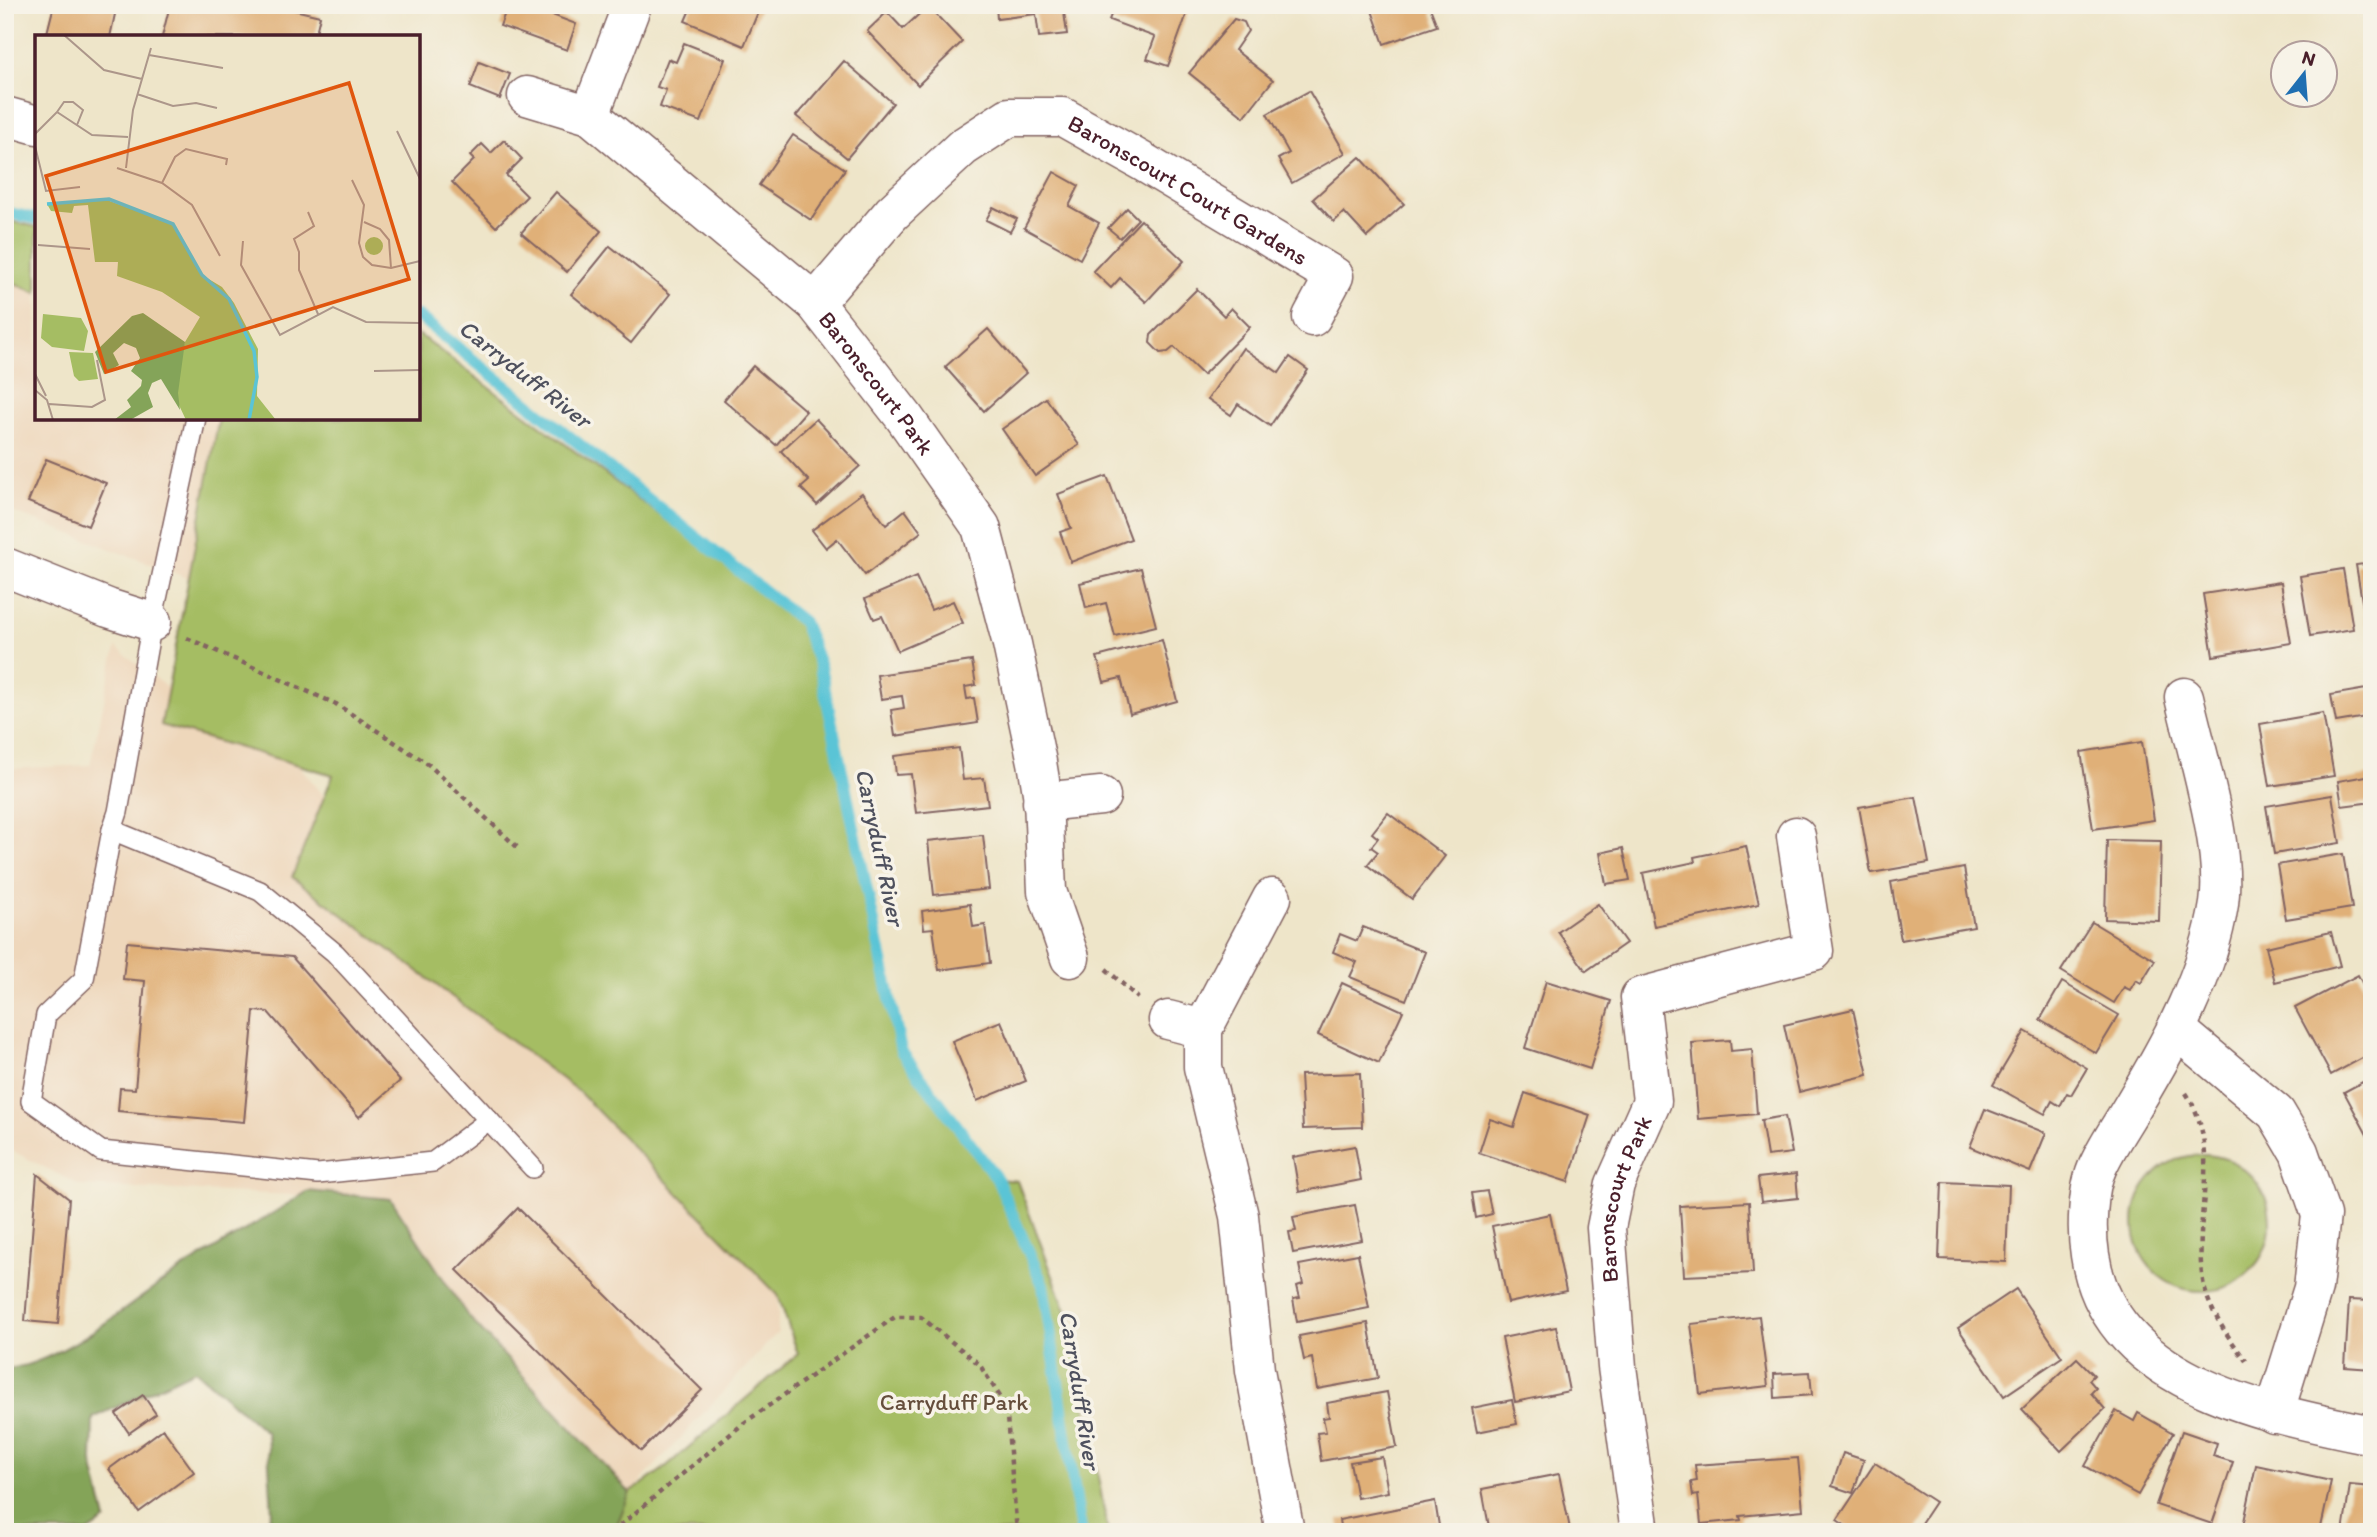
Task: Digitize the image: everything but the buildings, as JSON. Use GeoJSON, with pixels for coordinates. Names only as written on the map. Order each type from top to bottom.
{"type":"FeatureCollection","features":[{"type":"Feature","properties":{"kind":"street"},"geometry":{"type":"LineString","coordinates":[[590,115],[632,5]]}},
{"type":"Feature","properties":{"kind":"street","name":"Baronscourt Park"},"geometry":{"type":"LineString","coordinates":[[527,96],[590,115],[815,303],[904,417],[981,527],[1013,644],[1042,802],[1047,891],[1070,958]]}},
{"type":"Feature","properties":{"kind":"street"},"geometry":{"type":"LineString","coordinates":[[5,116],[35,124]]}},
{"type":"Feature","properties":{"kind":"street","name":"Baronscourt Court Gardens"},"geometry":{"type":"LineString","coordinates":[[815,303],[892,213],[963,147],[1009,117],[1063,117],[1334,276],[1312,317]]}},
{"type":"Feature","properties":{"kind":"street"},"geometry":{"type":"LineString","coordinates":[[5,568],[152,622]]}},
{"type":"Feature","properties":{"kind":"street"},"geometry":{"type":"LineString","coordinates":[[2183,697],[2221,862],[2219,905],[2201,967],[2169,1044],[2096,1168],[2086,1231],[2093,1278],[2112,1317],[2143,1351],[2176,1375],[2278,1403],[2372,1435]]}},
{"type":"Feature","properties":{"kind":"street"},"geometry":{"type":"LineString","coordinates":[[1042,802],[1101,796]]}},
{"type":"Feature","properties":{"kind":"street","name":"Baronscourt Park"},"geometry":{"type":"LineString","coordinates":[[1640,1532],[1616,1367],[1606,1228],[1615,1184],[1652,1101],[1640,997],[1814,951],[1796,836]]}},
{"type":"Feature","properties":{"kind":"street"},"geometry":{"type":"LineString","coordinates":[[1272,898],[1185,1024],[1203,1067],[1239,1216],[1255,1370],[1285,1532]]}},
{"type":"Feature","properties":{"kind":"street"},"geometry":{"type":"LineString","coordinates":[[2169,1044],[2276,1113],[2299,1152],[2321,1215],[2313,1288],[2278,1403]]}},
{"type":"Feature","properties":{"kind":"lane"},"geometry":{"type":"LineString","coordinates":[[196,420],[152,622],[118,812],[112,830],[84,979],[46,1015],[31,1101],[101,1151],[318,1174],[433,1162],[489,1120]]}},
{"type":"Feature","properties":{"kind":"lane"},"geometry":{"type":"LineString","coordinates":[[112,830],[260,891],[335,954],[533,1168]]}},
{"type":"Feature","properties":{"kind":"path"},"geometry":{"type":"LineString","coordinates":[[152,622],[336,704],[428,764],[517,847]]}},
{"type":"Feature","properties":{"kind":"path"},"geometry":{"type":"LineString","coordinates":[[1070,958],[1086,946],[1117,983],[1185,1024]]}},
{"type":"Feature","properties":{"kind":"path"},"geometry":{"type":"LineString","coordinates":[[2169,1044],[2199,1112],[2205,1135],[2206,1178],[2199,1243],[2203,1284],[2225,1333],[2278,1403]]}},
{"type":"Feature","properties":{"kind":"path"},"geometry":{"type":"LineString","coordinates":[[611,1532],[744,1423],[895,1317],[921,1317],[979,1364],[1006,1406],[1017,1532]]}},
{"type":"Feature","properties":{"kind":"shaded area"},"geometry":{"type":"Polygon","coordinates":[[[5,279],[35,292],[35,420],[219,420],[188,578],[5,509],[5,279]]]}},
{"type":"Feature","properties":{"kind":"shaded area"},"geometry":{"type":"Polygon","coordinates":[[[116,647],[211,723],[261,718],[343,820],[410,924],[778,1295],[778,1332],[630,1493],[467,1315],[393,1199],[81,1186],[5,1147],[5,769],[90,765],[116,647]]]}},
{"type":"Feature","properties":{"kind":"green space"},"geometry":{"type":"Polygon","coordinates":[[[5,220],[35,227],[35,292],[5,279],[5,220]]]}},
{"type":"Feature","properties":{"kind":"green space","name":"Carryduff Park"},"geometry":{"type":"Polygon","coordinates":[[[420,335],[803,622],[820,667],[901,1051],[997,1179],[1017,1181],[1071,1324],[1108,1532],[605,1532],[630,1493],[662,1470],[798,1354],[778,1295],[578,1091],[292,877],[333,775],[161,725],[219,420],[420,420],[420,335]]]}},
{"type":"Feature","properties":{"kind":"green space"},"geometry":{"type":"Polygon","coordinates":[[[2202,1155],[2228,1160],[2250,1175],[2265,1197],[2270,1223],[2265,1249],[2250,1271],[2228,1286],[2202,1291],[2176,1286],[2154,1271],[2139,1249],[2134,1223],[2139,1197],[2154,1175],[2176,1160],[2202,1155]]]}},
{"type":"Feature","properties":{"kind":"green space"},"geometry":{"type":"Polygon","coordinates":[[[308,1191],[391,1199],[467,1315],[630,1493],[614,1532],[264,1532],[272,1512],[267,1433],[195,1370],[93,1418],[92,1462],[106,1520],[88,1532],[5,1532],[5,1369],[46,1358],[68,1347],[167,1279],[308,1191]]]}},
{"type":"Feature","properties":{"kind":"waterway","name":"Carryduff River"},"geometry":{"type":"LineString","coordinates":[[5,212],[35,219]]}},
{"type":"Feature","properties":{"kind":"waterway","name":"Carryduff River"},"geometry":{"type":"LineString","coordinates":[[420,318],[803,622],[820,667],[901,1051],[997,1179],[1043,1285],[1081,1532]]}}]}
